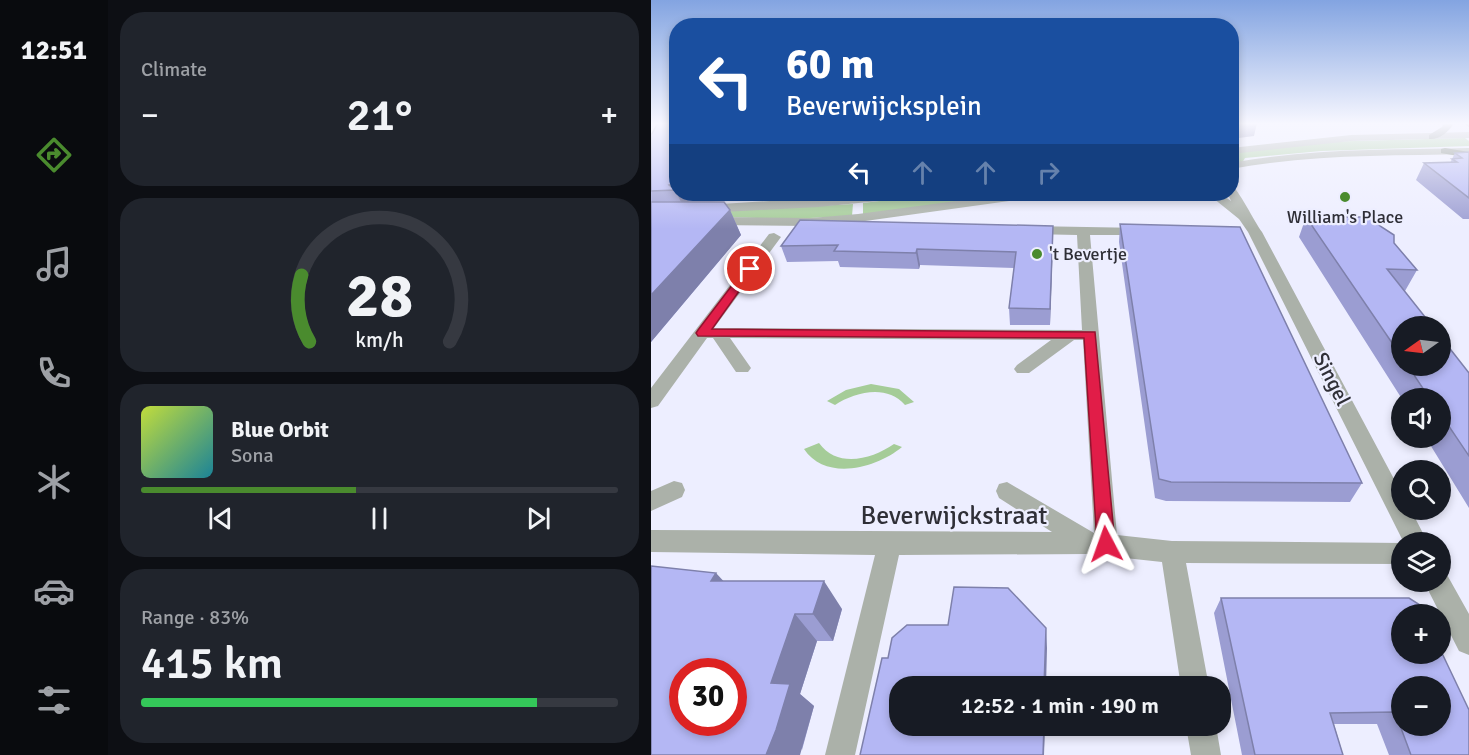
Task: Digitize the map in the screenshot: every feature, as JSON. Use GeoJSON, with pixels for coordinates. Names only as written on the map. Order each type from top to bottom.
{"type":"FeatureCollection","features":[{"type":"Feature","properties":{"kind":"street"},"geometry":{"type":"LineString","coordinates":[[1239,164],[1282,158]]}},
{"type":"Feature","properties":{"kind":"street"},"geometry":{"type":"LineString","coordinates":[[687,210],[798,201]]}},
{"type":"Feature","properties":{"kind":"street"},"geometry":{"type":"LineString","coordinates":[[698,221],[811,222],[979,201]]}},
{"type":"Feature","properties":{"kind":"street","name":"Singel"},"geometry":{"type":"LineString","coordinates":[[1224,201],[1244,216]]}},
{"type":"Feature","properties":{"kind":"street","name":"Singel"},"geometry":{"type":"LineString","coordinates":[[1237,201],[1275,268],[1410,532]]}},
{"type":"Feature","properties":{"kind":"street"},"geometry":{"type":"LineString","coordinates":[[1017,230],[1155,232]]}},
{"type":"Feature","properties":{"kind":"street"},"geometry":{"type":"LineString","coordinates":[[1083,231],[1081,334],[1097,544]]}},
{"type":"Feature","properties":{"kind":"street"},"geometry":{"type":"LineString","coordinates":[[651,401],[710,333],[774,237]]}},
{"type":"Feature","properties":{"kind":"street"},"geometry":{"type":"LineString","coordinates":[[710,333],[1081,334]]}},
{"type":"Feature","properties":{"kind":"street"},"geometry":{"type":"LineString","coordinates":[[710,333],[742,368]]}},
{"type":"Feature","properties":{"kind":"street"},"geometry":{"type":"LineString","coordinates":[[1023,369],[1081,334]]}},
{"type":"Feature","properties":{"kind":"street"},"geometry":{"type":"LineString","coordinates":[[651,501],[674,490]]}},
{"type":"Feature","properties":{"kind":"street"},"geometry":{"type":"LineString","coordinates":[[1007,490],[1097,544]]}},
{"type":"Feature","properties":{"kind":"street","name":"Beverwijckstraat"},"geometry":{"type":"LineString","coordinates":[[651,541],[1097,544],[1172,552],[1391,553]]}},
{"type":"Feature","properties":{"kind":"street"},"geometry":{"type":"LineString","coordinates":[[840,755],[890,544]]}},
{"type":"Feature","properties":{"kind":"street"},"geometry":{"type":"LineString","coordinates":[[1172,552],[1193,676]]}},
{"type":"Feature","properties":{"kind":"street"},"geometry":{"type":"LineString","coordinates":[[1442,592],[1469,641]]}},
{"type":"Feature","properties":{"kind":"street"},"geometry":{"type":"LineString","coordinates":[[1203,736],[1206,755]]}},
{"type":"Feature","properties":{"kind":"green space"},"geometry":{"type":"Polygon","coordinates":[[[879,201],[968,201],[863,215],[863,203],[879,201]]]}},
{"type":"Feature","properties":{"kind":"green space"},"geometry":{"type":"Polygon","coordinates":[[[853,204],[852,216],[789,219],[657,215],[853,204]]]}},
{"type":"Feature","properties":{"kind":"green space"},"geometry":{"type":"Polygon","coordinates":[[[871,384],[899,389],[914,402],[905,405],[898,398],[880,392],[861,394],[835,405],[827,401],[846,390],[871,384]]]}},
{"type":"Feature","properties":{"kind":"green space"},"geometry":{"type":"Polygon","coordinates":[[[819,443],[827,451],[845,459],[876,454],[894,444],[902,447],[866,466],[838,468],[825,466],[804,449],[819,443]]]}},
{"type":"Feature","properties":{"kind":"building"},"geometry":{"type":"Polygon","coordinates":[[[651,158],[669,158],[669,190],[651,191],[651,158]]]}},
{"type":"Feature","properties":{"kind":"building"},"geometry":{"type":"Polygon","coordinates":[[[1469,158],[1469,198],[1424,163],[1457,162],[1452,159],[1469,158]]]}},
{"type":"Feature","properties":{"kind":"building"},"geometry":{"type":"Polygon","coordinates":[[[651,202],[724,202],[730,210],[651,295],[651,202]]]}},
{"type":"Feature","properties":{"kind":"building"},"geometry":{"type":"Polygon","coordinates":[[[1306,217],[1373,217],[1380,226],[1394,235],[1394,243],[1417,270],[1387,269],[1424,316],[1391,316],[1391,341],[1306,217]]]}},
{"type":"Feature","properties":{"kind":"building"},"geometry":{"type":"Polygon","coordinates":[[[800,220],[1053,226],[1050,309],[1009,308],[1016,252],[917,249],[916,253],[834,251],[838,245],[781,246],[800,220]]]}},
{"type":"Feature","properties":{"kind":"building"},"geometry":{"type":"Polygon","coordinates":[[[1120,224],[1240,227],[1362,483],[1171,482],[1159,479],[1120,224]]]}},
{"type":"Feature","properties":{"kind":"building"},"geometry":{"type":"Polygon","coordinates":[[[1451,350],[1469,373],[1469,456],[1451,429],[1451,388],[1423,388],[1415,376],[1451,376],[1451,350]]]}},
{"type":"Feature","properties":{"kind":"building"},"geometry":{"type":"Polygon","coordinates":[[[651,566],[716,573],[711,581],[824,581],[813,614],[795,614],[771,683],[790,684],[766,755],[651,755],[651,566]]]}},
{"type":"Feature","properties":{"kind":"building"},"geometry":{"type":"Polygon","coordinates":[[[954,587],[1008,588],[1046,628],[1044,676],[889,676],[889,736],[1044,736],[1043,755],[860,755],[882,658],[888,658],[892,638],[907,625],[948,625],[954,587]]]}},
{"type":"Feature","properties":{"kind":"building"},"geometry":{"type":"Polygon","coordinates":[[[1221,598],[1409,598],[1418,604],[1391,604],[1391,664],[1447,664],[1469,710],[1469,755],[1411,755],[1404,736],[1451,736],[1451,676],[1391,676],[1391,712],[1330,713],[1343,755],[1255,755],[1221,598]]]}},
{"type":"Feature","properties":{"kind":"place","name":"William's Place"},"geometry":{"type":"Point","coordinates":[1345,197]}},
{"type":"Feature","properties":{"kind":"place","name":"'t Bevertje"},"geometry":{"type":"Point","coordinates":[1037,254]}},
{"type":"Feature","properties":{"kind":"route"},"geometry":{"type":"LineString","coordinates":[[750,269],[702,333],[1091,334],[1106,544]]}}]}
